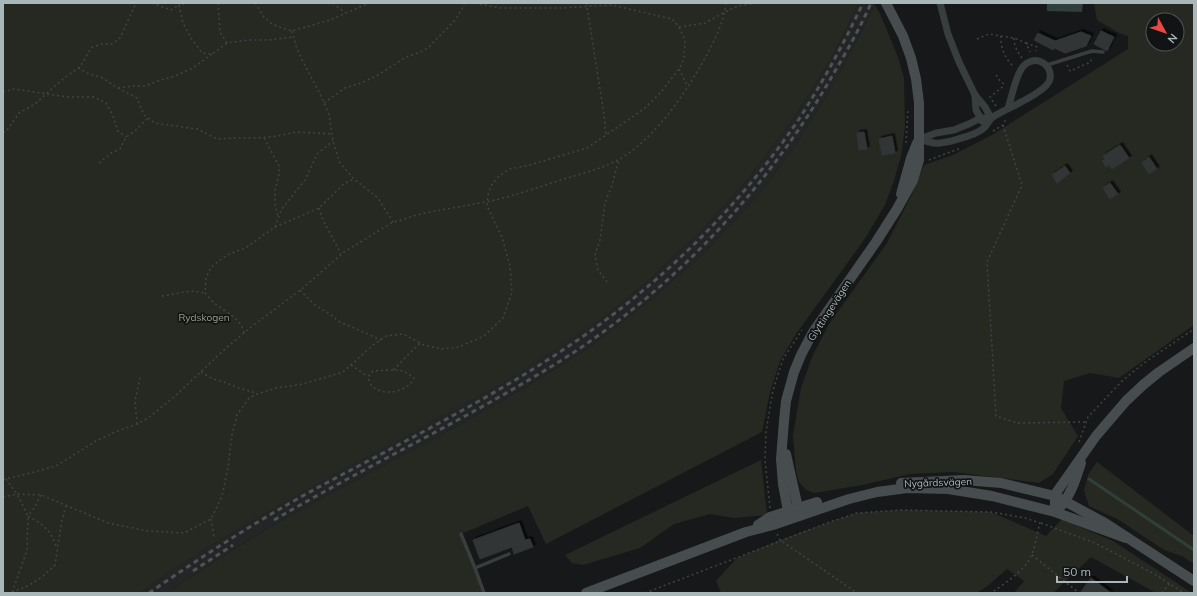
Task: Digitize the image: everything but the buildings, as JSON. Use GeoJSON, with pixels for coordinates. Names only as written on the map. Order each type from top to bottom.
{"type":"FeatureCollection","features":[{"type":"Feature","properties":{"kind":"street","name":"Glyttingevägen"},"geometry":{"type":"LineString","coordinates":[[794,512],[783,484],[781,460],[786,400],[794,372],[813,332],[876,242],[897,209],[911,158],[919,139],[916,79],[911,58],[903,36],[886,3]]}},
{"type":"Feature","properties":{"kind":"street"},"geometry":{"type":"LineString","coordinates":[[940,3],[948,34],[975,95],[991,118]]}},
{"type":"Feature","properties":{"kind":"street"},"geometry":{"type":"LineString","coordinates":[[919,139],[935,144],[959,139],[985,127],[991,118],[1026,100],[1045,88],[1050,81],[1050,73],[1046,66],[1040,61],[1034,60],[1027,63],[1021,70],[1008,108]]}},
{"type":"Feature","properties":{"kind":"street"},"geometry":{"type":"LineString","coordinates":[[975,95],[976,110],[985,127]]}},
{"type":"Feature","properties":{"kind":"street"},"geometry":{"type":"LineString","coordinates":[[919,139],[954,130],[971,124],[980,118],[991,118]]}},
{"type":"Feature","properties":{"kind":"street"},"geometry":{"type":"LineString","coordinates":[[1055,512],[1055,496],[1062,483],[1085,454],[1096,436],[1126,401],[1143,385],[1194,348]]}},
{"type":"Feature","properties":{"kind":"street","name":"Glyttingevägen"},"geometry":{"type":"LineString","coordinates":[[784,421],[786,457],[793,488],[794,512]]}},
{"type":"Feature","properties":{"kind":"street"},"geometry":{"type":"LineString","coordinates":[[1055,512],[1065,501],[1072,489],[1085,454]]}},
{"type":"Feature","properties":{"kind":"street","name":"Nygårdsvägen"},"geometry":{"type":"LineString","coordinates":[[586,593],[746,532],[819,502],[869,488],[906,482],[964,480],[1001,483],[1055,496],[1105,523],[1194,581]]}},
{"type":"Feature","properties":{"kind":"street"},"geometry":{"type":"LineString","coordinates":[[793,488],[805,499],[819,502]]}},
{"type":"Feature","properties":{"kind":"street","name":"Nygårdsvägen"},"geometry":{"type":"LineString","coordinates":[[794,512],[877,492],[907,488],[948,489],[992,496],[1055,512],[1126,538]]}},
{"type":"Feature","properties":{"kind":"lane"},"geometry":{"type":"LineString","coordinates":[[1046,66],[1092,50],[1103,52]]}},
{"type":"Feature","properties":{"kind":"lane"},"geometry":{"type":"LineString","coordinates":[[461,534],[476,568],[484,593]]}},
{"type":"Feature","properties":{"kind":"lane"},"geometry":{"type":"LineString","coordinates":[[476,568],[509,554]]}},
{"type":"Feature","properties":{"kind":"path"},"geometry":{"type":"LineString","coordinates":[[3,133],[8,129],[19,113],[35,104],[64,78],[80,67],[91,48],[101,44],[112,44],[120,38],[136,3]]}},
{"type":"Feature","properties":{"kind":"path"},"geometry":{"type":"LineString","coordinates":[[152,3],[171,10],[179,4],[186,3]]}},
{"type":"Feature","properties":{"kind":"path"},"geometry":{"type":"LineString","coordinates":[[218,3],[220,32],[227,43]]}},
{"type":"Feature","properties":{"kind":"path"},"geometry":{"type":"LineString","coordinates":[[255,3],[264,17],[272,24],[292,31],[330,20],[372,3]]}},
{"type":"Feature","properties":{"kind":"path"},"geometry":{"type":"LineString","coordinates":[[333,3],[345,14]]}},
{"type":"Feature","properties":{"kind":"path"},"geometry":{"type":"LineString","coordinates":[[324,103],[345,88],[378,75],[406,57],[428,48],[456,19],[464,3]]}},
{"type":"Feature","properties":{"kind":"path"},"geometry":{"type":"LineString","coordinates":[[214,537],[211,519],[222,496],[228,467],[232,435],[237,415],[249,398],[276,388],[303,384],[343,372],[373,345],[386,336],[403,334],[424,345],[442,349],[459,347],[484,336],[503,318],[512,292],[510,266],[502,237],[487,206],[491,186],[498,176],[510,169],[530,166],[587,148],[644,109],[661,92],[680,69],[684,59],[685,40],[679,27],[672,19],[612,5],[561,8],[501,8],[474,3]]}},
{"type":"Feature","properties":{"kind":"path"},"geometry":{"type":"LineString","coordinates":[[587,3],[606,136]]}},
{"type":"Feature","properties":{"kind":"path"},"geometry":{"type":"LineString","coordinates":[[4,479],[56,466],[96,440],[137,424],[148,418],[173,398],[225,348],[300,290],[341,254],[393,222],[424,213],[487,202],[589,172],[619,159],[632,150],[658,125],[671,111],[688,87],[721,26],[726,3]]}},
{"type":"Feature","properties":{"kind":"path"},"geometry":{"type":"LineString","coordinates":[[679,27],[705,23],[738,6],[758,3]]}},
{"type":"Feature","properties":{"kind":"path"},"geometry":{"type":"LineString","coordinates":[[179,4],[183,23],[191,38],[202,53],[212,54]]}},
{"type":"Feature","properties":{"kind":"path"},"geometry":{"type":"LineString","coordinates":[[292,31],[302,60],[329,114],[333,141],[340,163],[354,179],[378,198],[393,222]]}},
{"type":"Feature","properties":{"kind":"path"},"geometry":{"type":"LineString","coordinates":[[977,38],[988,34],[1014,38],[1037,47],[1036,51]]}},
{"type":"Feature","properties":{"kind":"path"},"geometry":{"type":"LineString","coordinates":[[1001,36],[1000,43],[1009,62],[1014,67]]}},
{"type":"Feature","properties":{"kind":"path"},"geometry":{"type":"LineString","coordinates":[[118,88],[145,86],[175,76],[193,68],[227,43],[294,37]]}},
{"type":"Feature","properties":{"kind":"path"},"geometry":{"type":"LineString","coordinates":[[1014,38],[1014,45],[1022,58]]}},
{"type":"Feature","properties":{"kind":"path"},"geometry":{"type":"LineString","coordinates":[[1026,43],[1030,52]]}},
{"type":"Feature","properties":{"kind":"path"},"geometry":{"type":"LineString","coordinates":[[1064,60],[1070,71],[1091,62],[1092,50]]}},
{"type":"Feature","properties":{"kind":"path"},"geometry":{"type":"LineString","coordinates":[[78,68],[89,74],[102,78],[136,98],[144,115],[155,123],[197,129],[217,139],[264,138],[296,132],[332,134]]}},
{"type":"Feature","properties":{"kind":"path"},"geometry":{"type":"LineString","coordinates":[[680,69],[688,87]]}},
{"type":"Feature","properties":{"kind":"path"},"geometry":{"type":"LineString","coordinates":[[996,75],[1000,81],[1013,91]]}},
{"type":"Feature","properties":{"kind":"path"},"geometry":{"type":"LineString","coordinates":[[3,92],[14,89],[68,97],[94,97],[106,103],[118,131],[126,137]]}},
{"type":"Feature","properties":{"kind":"path"},"geometry":{"type":"LineString","coordinates":[[905,149],[909,103]]}},
{"type":"Feature","properties":{"kind":"path"},"geometry":{"type":"LineString","coordinates":[[99,163],[111,153],[120,149],[126,137],[135,131],[148,118]]}},
{"type":"Feature","properties":{"kind":"path"},"geometry":{"type":"LineString","coordinates":[[1003,125],[1022,185],[987,262],[996,416],[1017,423],[1086,422]]}},
{"type":"Feature","properties":{"kind":"path"},"geometry":{"type":"LineString","coordinates":[[264,138],[279,166],[279,174],[275,190],[275,204],[278,218]]}},
{"type":"Feature","properties":{"kind":"path"},"geometry":{"type":"LineString","coordinates":[[274,227],[281,210],[305,180],[317,154],[333,141]]}},
{"type":"Feature","properties":{"kind":"path"},"geometry":{"type":"LineString","coordinates":[[607,282],[598,270],[595,254],[600,240],[604,203],[612,185],[619,159]]}},
{"type":"Feature","properties":{"kind":"path"},"geometry":{"type":"LineString","coordinates":[[206,293],[206,278],[211,267],[227,255],[247,246],[274,227],[319,208],[345,183],[354,179]]}},
{"type":"Feature","properties":{"kind":"path"},"geometry":{"type":"LineString","coordinates":[[319,208],[322,218],[341,254]]}},
{"type":"Feature","properties":{"kind":"path"},"geometry":{"type":"LineString","coordinates":[[300,290],[316,306],[330,314],[338,321],[381,340]]}},
{"type":"Feature","properties":{"kind":"path"},"geometry":{"type":"LineString","coordinates":[[162,296],[191,291],[206,293],[214,302],[237,320],[243,327],[244,333]]}},
{"type":"Feature","properties":{"kind":"path"},"geometry":{"type":"LineString","coordinates":[[803,329],[783,359],[773,390],[766,431],[765,460],[772,521],[780,540],[857,593]]}},
{"type":"Feature","properties":{"kind":"path"},"geometry":{"type":"LineString","coordinates":[[393,370],[420,343]]}},
{"type":"Feature","properties":{"kind":"path"},"geometry":{"type":"LineString","coordinates":[[351,365],[368,377],[371,385],[380,391],[401,390],[412,383],[414,378],[404,371],[393,370],[373,372],[368,377]]}},
{"type":"Feature","properties":{"kind":"path"},"geometry":{"type":"LineString","coordinates":[[200,372],[213,379],[257,394]]}},
{"type":"Feature","properties":{"kind":"path"},"geometry":{"type":"LineString","coordinates":[[137,424],[135,401],[140,378]]}},
{"type":"Feature","properties":{"kind":"path"},"geometry":{"type":"LineString","coordinates":[[3,475],[4,479],[17,494],[28,516],[27,550],[12,593]]}},
{"type":"Feature","properties":{"kind":"path"},"geometry":{"type":"LineString","coordinates":[[3,497],[17,494],[41,496],[108,523],[148,530],[184,533],[211,519]]}},
{"type":"Feature","properties":{"kind":"path"},"geometry":{"type":"LineString","coordinates":[[28,516],[41,496]]}},
{"type":"Feature","properties":{"kind":"path"},"geometry":{"type":"LineString","coordinates":[[12,593],[28,586],[42,577],[55,565],[62,520],[66,506]]}},
{"type":"Feature","properties":{"kind":"path"},"geometry":{"type":"LineString","coordinates":[[645,593],[780,540],[857,513],[901,510],[991,512],[1025,518],[1095,543],[1156,575],[1184,593]]}},
{"type":"Feature","properties":{"kind":"path"},"geometry":{"type":"LineString","coordinates":[[28,516],[48,529],[58,551]]}},
{"type":"Feature","properties":{"kind":"path"},"geometry":{"type":"LineString","coordinates":[[991,593],[1016,574],[1032,555],[1040,523]]}},
{"type":"Feature","properties":{"kind":"path"},"geometry":{"type":"LineString","coordinates":[[1032,555],[1079,593]]}},
{"type":"Feature","properties":{"kind":"path"},"geometry":{"type":"LineString","coordinates":[[1162,593],[1170,584]]}},
{"type":"Feature","properties":{"kind":"shaded area"},"geometry":{"type":"Polygon","coordinates":[[[858,3],[874,3],[875,5],[832,87],[795,146],[760,193],[706,251],[652,299],[590,347],[528,386],[461,424],[296,512],[234,549],[167,593],[140,593],[187,560],[250,522],[610,312],[650,279],[702,230],[748,179],[790,123],[814,87],[841,40],[858,3]]]}},
{"type":"Feature","properties":{"kind":"shaded area"},"geometry":{"type":"Polygon","coordinates":[[[1047,3],[1083,3],[1082,12],[1047,11],[1047,3]]]}},
{"type":"Feature","properties":{"kind":"green space","name":"Rydskogen"},"geometry":{"type":"Polygon","coordinates":[[[3,3],[858,3],[841,40],[814,87],[790,123],[748,179],[702,230],[650,279],[610,312],[500,384],[250,522],[187,560],[140,593],[3,593],[3,3]]]}},
{"type":"Feature","properties":{"kind":"green space"},"geometry":{"type":"Polygon","coordinates":[[[1094,3],[1194,3],[1194,325],[1119,378],[1090,373],[1064,381],[1061,408],[1078,436],[1053,474],[1039,483],[953,472],[910,474],[862,485],[814,493],[805,489],[799,482],[796,471],[793,436],[801,388],[812,357],[829,324],[887,243],[911,196],[924,165],[953,155],[992,135],[1128,49],[1128,36],[1119,33],[1097,20],[1094,3]]]}},
{"type":"Feature","properties":{"kind":"green space"},"geometry":{"type":"Polygon","coordinates":[[[875,5],[898,57],[904,78],[905,127],[901,156],[885,205],[864,240],[796,334],[780,361],[770,392],[762,432],[546,544],[528,506],[461,534],[475,568],[482,593],[167,593],[234,549],[296,512],[461,424],[528,386],[590,347],[652,299],[706,251],[760,193],[795,146],[832,87],[875,5]]]}},
{"type":"Feature","properties":{"kind":"green space"},"geometry":{"type":"Polygon","coordinates":[[[761,460],[767,515],[734,518],[710,514],[674,524],[640,548],[583,565],[572,563],[565,555],[761,460]]]}},
{"type":"Feature","properties":{"kind":"green space"},"geometry":{"type":"Polygon","coordinates":[[[1097,462],[1194,536],[1194,564],[1182,556],[1164,550],[1119,520],[1089,506],[1084,491],[1088,475],[1097,462]]]}},
{"type":"Feature","properties":{"kind":"green space"},"geometry":{"type":"Polygon","coordinates":[[[901,510],[991,512],[1046,536],[1062,519],[1113,541],[1192,593],[1156,593],[1091,557],[1053,593],[1014,593],[1024,581],[1007,569],[985,588],[976,593],[721,593],[716,581],[737,558],[780,540],[857,513],[901,510]]]}},
{"type":"Feature","properties":{"kind":"waterway"},"geometry":{"type":"LineString","coordinates":[[1089,479],[1194,550]]}},
{"type":"Feature","properties":{"kind":"railway"},"geometry":{"type":"LineString","coordinates":[[149,593],[187,567],[286,505],[429,429],[510,383],[587,333],[649,286],[719,219],[761,171],[808,105],[841,48],[863,3]]}},
{"type":"Feature","properties":{"kind":"railway"},"geometry":{"type":"LineString","coordinates":[[274,520],[529,380],[606,330],[645,299],[682,266],[717,231],[750,194],[781,154],[835,71],[871,3]]}},
{"type":"Feature","properties":{"kind":"railway"},"geometry":{"type":"LineString","coordinates":[[193,571],[233,545]]}}]}
